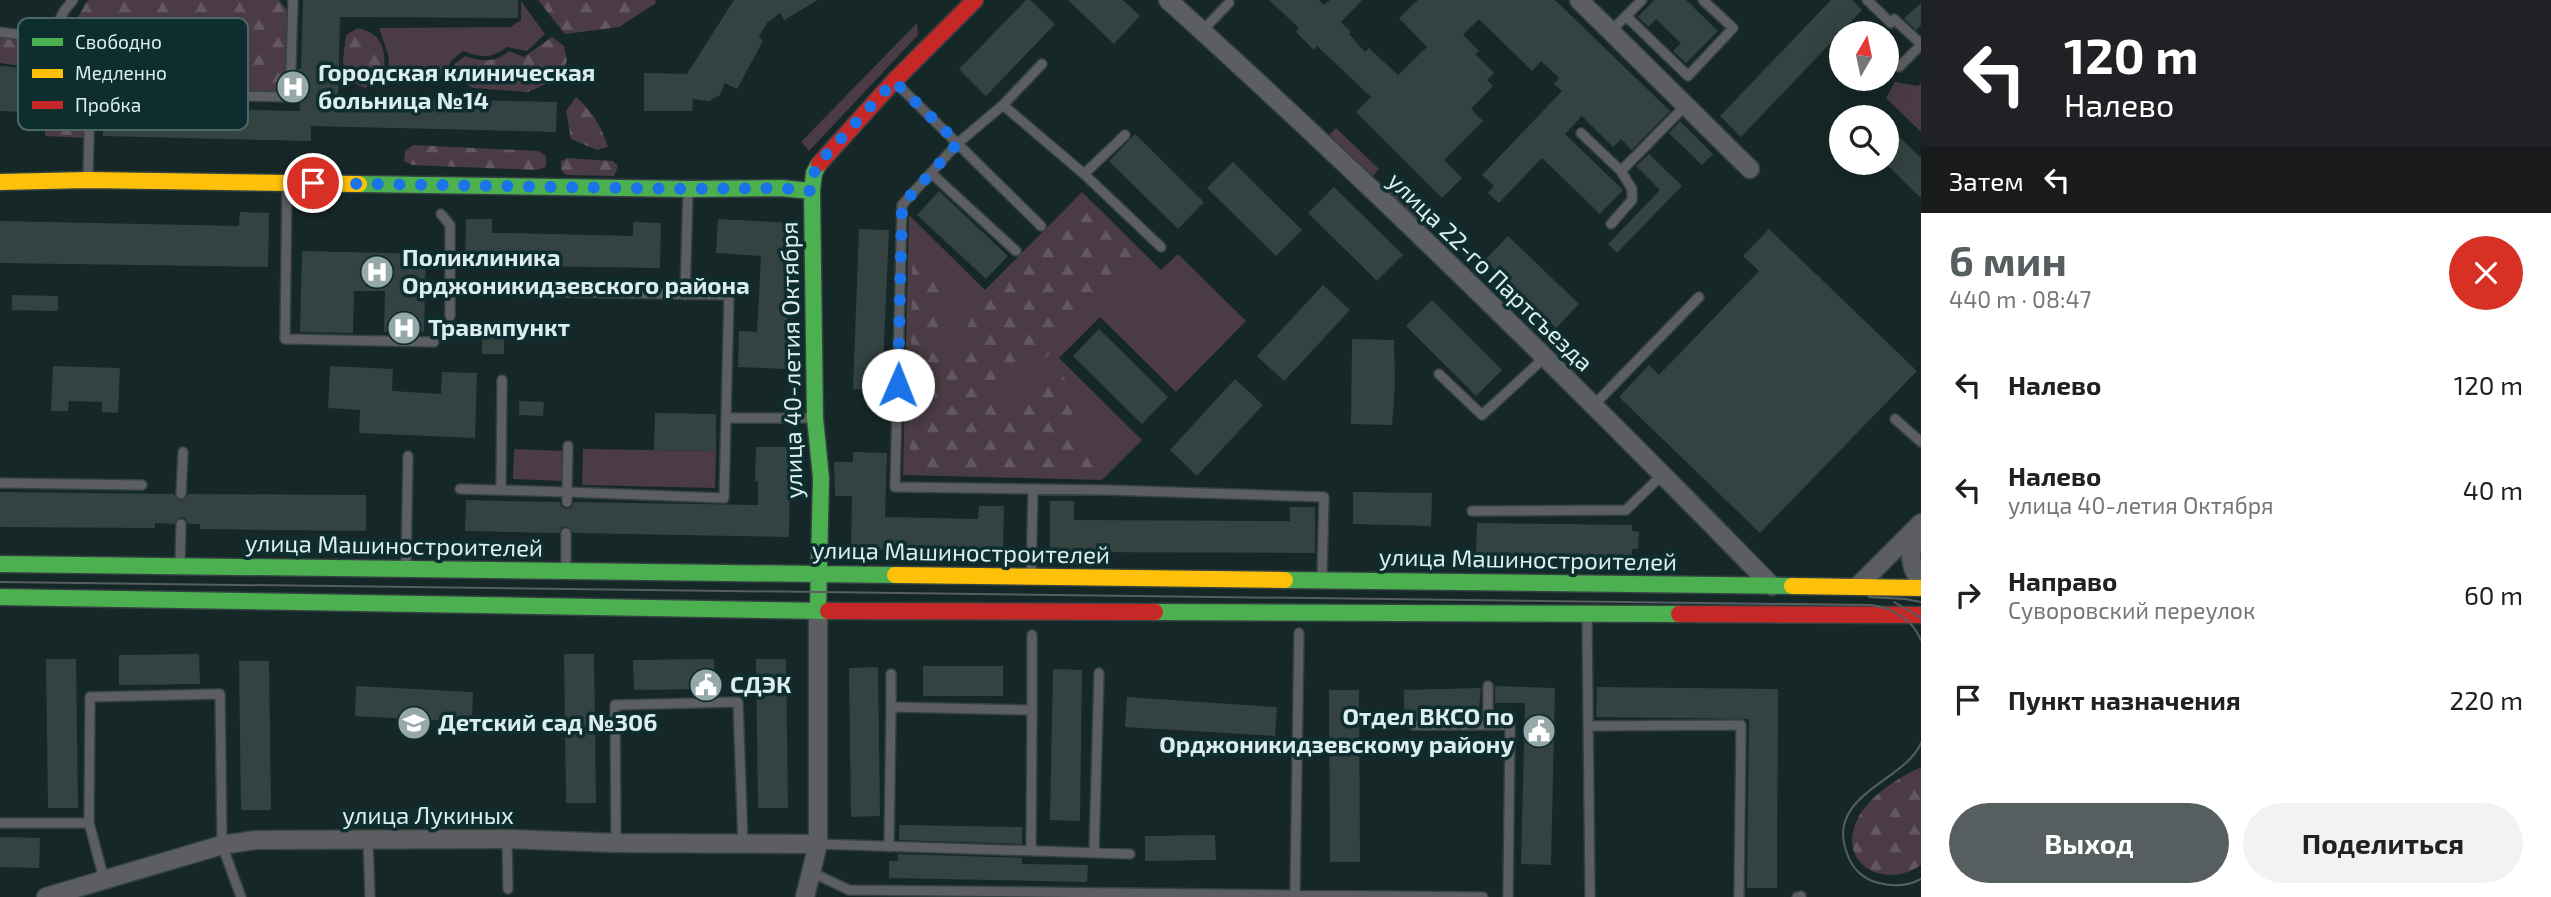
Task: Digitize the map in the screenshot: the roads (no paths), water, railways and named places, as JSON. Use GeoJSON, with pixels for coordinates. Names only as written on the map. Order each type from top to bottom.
{"type":"FeatureCollection","features":[{"type":"Feature","properties":{"kind":"main road","name":"улица 40-летия Октября"},"geometry":{"type":"LineString","coordinates":[[818,609],[821,478],[815,418],[814,173],[823,158],[894,81],[975,0]]}},
{"type":"Feature","properties":{"kind":"main road"},"geometry":{"type":"LineString","coordinates":[[0,182],[88,180],[780,188],[812,191]]}},
{"type":"Feature","properties":{"kind":"main road","name":"улица Машиностроителей"},"geometry":{"type":"LineString","coordinates":[[0,564],[1921,588]]}},
{"type":"Feature","properties":{"kind":"main road","name":"улица Машиностроителей"},"geometry":{"type":"LineString","coordinates":[[0,597],[818,609],[1921,615]]}},
{"type":"Feature","properties":{"kind":"street","name":"улица 22-го Партсъезда"},"geometry":{"type":"LineString","coordinates":[[1168,0],[1429,245],[1594,405],[1772,586]]}},
{"type":"Feature","properties":{"kind":"street"},"geometry":{"type":"LineString","coordinates":[[1579,0],[1684,107],[1750,169]]}},
{"type":"Feature","properties":{"kind":"street"},"geometry":{"type":"LineString","coordinates":[[1918,526],[1912,564],[1916,575],[1921,579]]}},
{"type":"Feature","properties":{"kind":"street"},"geometry":{"type":"LineString","coordinates":[[1858,586],[1918,526]]}},
{"type":"Feature","properties":{"kind":"street"},"geometry":{"type":"LineString","coordinates":[[806,897],[818,844],[818,609]]}},
{"type":"Feature","properties":{"kind":"street","name":"улица Лукиных"},"geometry":{"type":"LineString","coordinates":[[46,897],[222,845],[256,840],[507,839],[616,843],[818,844]]}},
{"type":"Feature","properties":{"kind":"lane"},"geometry":{"type":"LineString","coordinates":[[60,18],[73,0]]}},
{"type":"Feature","properties":{"kind":"lane"},"geometry":{"type":"LineString","coordinates":[[248,96],[290,97],[293,0]]}},
{"type":"Feature","properties":{"kind":"lane"},"geometry":{"type":"LineString","coordinates":[[1611,31],[1642,0]]}},
{"type":"Feature","properties":{"kind":"lane"},"geometry":{"type":"LineString","coordinates":[[1626,16],[1688,76],[1733,28],[1703,0]]}},
{"type":"Feature","properties":{"kind":"lane"},"geometry":{"type":"LineString","coordinates":[[1867,0],[1921,44],[1899,67]]}},
{"type":"Feature","properties":{"kind":"lane"},"geometry":{"type":"LineString","coordinates":[[1202,31],[1229,3]]}},
{"type":"Feature","properties":{"kind":"lane"},"geometry":{"type":"LineString","coordinates":[[0,32],[18,35]]}},
{"type":"Feature","properties":{"kind":"lane"},"geometry":{"type":"LineString","coordinates":[[1042,64],[1003,106],[958,143],[902,205],[895,487],[1324,497],[1322,580]]}},
{"type":"Feature","properties":{"kind":"lane"},"geometry":{"type":"LineString","coordinates":[[894,81],[1041,226]]}},
{"type":"Feature","properties":{"kind":"lane"},"geometry":{"type":"LineString","coordinates":[[1003,106],[1084,174],[1161,247]]}},
{"type":"Feature","properties":{"kind":"lane"},"geometry":{"type":"LineString","coordinates":[[1621,171],[1684,107]]}},
{"type":"Feature","properties":{"kind":"lane"},"geometry":{"type":"LineString","coordinates":[[88,180],[89,130]]}},
{"type":"Feature","properties":{"kind":"lane"},"geometry":{"type":"LineString","coordinates":[[1581,133],[1621,171],[1632,189],[1632,200],[1611,224]]}},
{"type":"Feature","properties":{"kind":"lane"},"geometry":{"type":"LineString","coordinates":[[1084,174],[1125,135]]}},
{"type":"Feature","properties":{"kind":"lane"},"geometry":{"type":"LineString","coordinates":[[930,173],[1016,251]]}},
{"type":"Feature","properties":{"kind":"lane"},"geometry":{"type":"LineString","coordinates":[[287,183],[285,339],[434,342]]}},
{"type":"Feature","properties":{"kind":"lane"},"geometry":{"type":"LineString","coordinates":[[685,295],[688,189]]}},
{"type":"Feature","properties":{"kind":"lane"},"geometry":{"type":"LineString","coordinates":[[441,215],[450,225],[450,316]]}},
{"type":"Feature","properties":{"kind":"lane"},"geometry":{"type":"LineString","coordinates":[[450,290],[729,295],[724,498],[460,489]]}},
{"type":"Feature","properties":{"kind":"lane"},"geometry":{"type":"LineString","coordinates":[[1594,405],[1699,297]]}},
{"type":"Feature","properties":{"kind":"lane"},"geometry":{"type":"LineString","coordinates":[[1439,374],[1482,415],[1544,358]]}},
{"type":"Feature","properties":{"kind":"lane"},"geometry":{"type":"LineString","coordinates":[[501,490],[502,380]]}},
{"type":"Feature","properties":{"kind":"lane"},"geometry":{"type":"LineString","coordinates":[[726,418],[815,418]]}},
{"type":"Feature","properties":{"kind":"lane"},"geometry":{"type":"LineString","coordinates":[[1895,419],[1921,442]]}},
{"type":"Feature","properties":{"kind":"lane"},"geometry":{"type":"LineString","coordinates":[[567,502],[569,446]]}},
{"type":"Feature","properties":{"kind":"lane"},"geometry":{"type":"LineString","coordinates":[[181,494],[183,452]]}},
{"type":"Feature","properties":{"kind":"lane"},"geometry":{"type":"LineString","coordinates":[[406,569],[408,456]]}},
{"type":"Feature","properties":{"kind":"lane"},"geometry":{"type":"LineString","coordinates":[[1472,511],[1626,510],[1663,474]]}},
{"type":"Feature","properties":{"kind":"lane"},"geometry":{"type":"LineString","coordinates":[[0,483],[142,485]]}},
{"type":"Feature","properties":{"kind":"lane"},"geometry":{"type":"LineString","coordinates":[[1031,576],[1033,491]]}},
{"type":"Feature","properties":{"kind":"lane"},"geometry":{"type":"LineString","coordinates":[[180,566],[181,524]]}},
{"type":"Feature","properties":{"kind":"lane"},"geometry":{"type":"LineString","coordinates":[[566,533],[566,571]]}},
{"type":"Feature","properties":{"kind":"lane"},"geometry":{"type":"LineString","coordinates":[[1587,612],[1590,897]]}},
{"type":"Feature","properties":{"kind":"lane"},"geometry":{"type":"LineString","coordinates":[[1295,895],[1299,633]]}},
{"type":"Feature","properties":{"kind":"lane"},"geometry":{"type":"LineString","coordinates":[[1031,851],[1032,635]]}},
{"type":"Feature","properties":{"kind":"lane"},"geometry":{"type":"LineString","coordinates":[[1094,853],[1099,673]]}},
{"type":"Feature","properties":{"kind":"lane"},"geometry":{"type":"LineString","coordinates":[[889,847],[891,674]]}},
{"type":"Feature","properties":{"kind":"lane"},"geometry":{"type":"LineString","coordinates":[[1488,686],[1488,725]]}},
{"type":"Feature","properties":{"kind":"lane"},"geometry":{"type":"LineString","coordinates":[[104,879],[89,823],[90,697],[220,694],[222,845],[242,897]]}},
{"type":"Feature","properties":{"kind":"lane"},"geometry":{"type":"LineString","coordinates":[[616,843],[615,705],[738,702],[743,845]]}},
{"type":"Feature","properties":{"kind":"lane"},"geometry":{"type":"LineString","coordinates":[[891,708],[1032,710]]}},
{"type":"Feature","properties":{"kind":"lane"},"geometry":{"type":"LineString","coordinates":[[1413,725],[1510,725],[1508,897]]}},
{"type":"Feature","properties":{"kind":"lane"},"geometry":{"type":"LineString","coordinates":[[1588,726],[1741,725],[1739,897]]}},
{"type":"Feature","properties":{"kind":"lane"},"geometry":{"type":"LineString","coordinates":[[0,823],[89,823]]}},
{"type":"Feature","properties":{"kind":"lane"},"geometry":{"type":"LineString","coordinates":[[507,839],[508,889]]}},
{"type":"Feature","properties":{"kind":"lane"},"geometry":{"type":"LineString","coordinates":[[368,841],[370,897]]}},
{"type":"Feature","properties":{"kind":"lane"},"geometry":{"type":"LineString","coordinates":[[818,844],[1129,854]]}},
{"type":"Feature","properties":{"kind":"lane"},"geometry":{"type":"LineString","coordinates":[[811,872],[849,893],[1483,897]]}},
{"type":"Feature","properties":{"kind":"tram line"},"geometry":{"type":"LineString","coordinates":[[0,582],[1871,605],[1887,609],[1907,620],[1921,640]]}},
{"type":"Feature","properties":{"kind":"tram line"},"geometry":{"type":"LineString","coordinates":[[1869,597],[1921,602]]}},
{"type":"Feature","properties":{"kind":"tram line"},"geometry":{"type":"LineString","coordinates":[[1894,602],[1921,618]]}},
{"type":"Feature","properties":{"kind":"tram line"},"geometry":{"type":"LineString","coordinates":[[1921,743],[1912,757],[1855,804],[1846,818],[1843,835],[1850,861],[1860,874],[1874,882],[1895,885],[1921,879]]}},
{"type":"Feature","properties":{"kind":"place","name":"Городская клиническая больница №14"},"geometry":{"type":"Point","coordinates":[293,87]}},
{"type":"Feature","properties":{"kind":"place","name":"Поликлиника Орджоникидзевского района"},"geometry":{"type":"Point","coordinates":[377,272]}},
{"type":"Feature","properties":{"kind":"place","name":"Травмпункт"},"geometry":{"type":"Point","coordinates":[404,328]}},
{"type":"Feature","properties":{"kind":"place","name":"СДЭК"},"geometry":{"type":"Point","coordinates":[706,685]}},
{"type":"Feature","properties":{"kind":"place","name":"Детский сад №306"},"geometry":{"type":"Point","coordinates":[414,723]}},
{"type":"Feature","properties":{"kind":"place","name":"Отдел ВКСО по Орджоникидзевскому району"},"geometry":{"type":"Point","coordinates":[1539,731]}}]}
